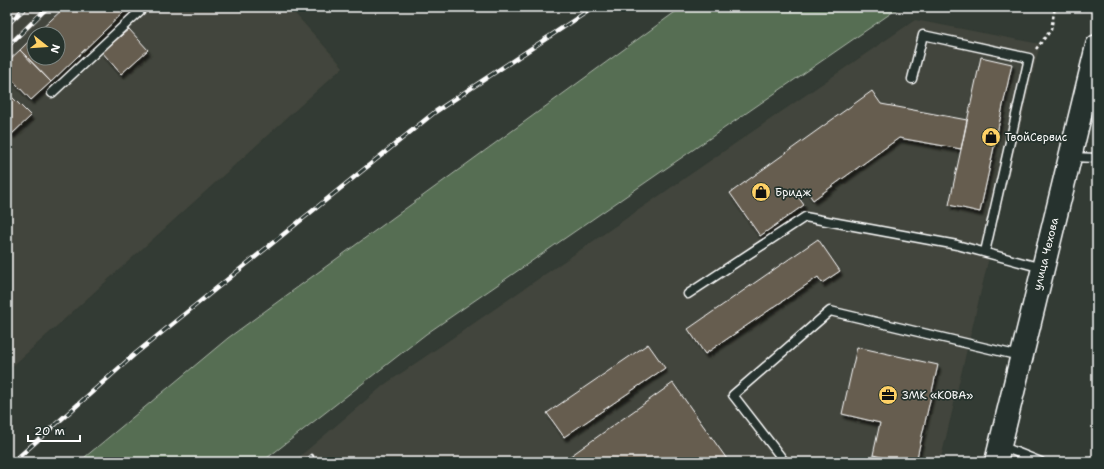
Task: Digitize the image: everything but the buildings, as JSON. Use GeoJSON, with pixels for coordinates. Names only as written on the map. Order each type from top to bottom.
{"type":"FeatureCollection","features":[{"type":"Feature","properties":{"kind":"main road","name":"улица Чехова"},"geometry":{"type":"LineString","coordinates":[[998,453],[1097,46]]}},
{"type":"Feature","properties":{"kind":"lane"},"geometry":{"type":"LineString","coordinates":[[52,93],[144,7]]}},
{"type":"Feature","properties":{"kind":"lane"},"geometry":{"type":"LineString","coordinates":[[912,79],[923,35],[1029,58],[985,252]]}},
{"type":"Feature","properties":{"kind":"lane"},"geometry":{"type":"LineString","coordinates":[[1070,156],[1097,158]]}},
{"type":"Feature","properties":{"kind":"lane"},"geometry":{"type":"LineString","coordinates":[[688,294],[805,217],[957,245],[1043,268]]}},
{"type":"Feature","properties":{"kind":"lane"},"geometry":{"type":"LineString","coordinates":[[783,462],[784,461],[733,395],[830,311],[1021,356]]}},
{"type":"Feature","properties":{"kind":"lane"},"geometry":{"type":"LineString","coordinates":[[998,453],[1041,462]]}},
{"type":"Feature","properties":{"kind":"path"},"geometry":{"type":"LineString","coordinates":[[1029,58],[1051,30],[1055,7]]}},
{"type":"Feature","properties":{"kind":"shaded area"},"geometry":{"type":"Polygon","coordinates":[[[7,7],[289,7],[343,67],[7,371],[7,7]]]}},
{"type":"Feature","properties":{"kind":"shaded area"},"geometry":{"type":"Polygon","coordinates":[[[915,20],[1040,44],[940,462],[293,462],[384,385],[915,20]]]}},
{"type":"Feature","properties":{"kind":"green space"},"geometry":{"type":"Polygon","coordinates":[[[682,7],[900,7],[426,334],[262,462],[79,462],[228,338],[682,7]]]}},
{"type":"Feature","properties":{"kind":"railway"},"geometry":{"type":"LineString","coordinates":[[7,25],[26,7]]}},
{"type":"Feature","properties":{"kind":"railway"},"geometry":{"type":"LineString","coordinates":[[7,47],[48,7]]}},
{"type":"Feature","properties":{"kind":"railway"},"geometry":{"type":"LineString","coordinates":[[13,462],[135,354],[435,112],[594,7]]}},
{"type":"Feature","properties":{"kind":"railway"},"geometry":{"type":"LineString","coordinates":[[306,462],[312,456]]}},
{"type":"Feature","properties":{"kind":"place","name":"ТвойСервис"},"geometry":{"type":"Point","coordinates":[991,137]}},
{"type":"Feature","properties":{"kind":"place","name":"Бридж"},"geometry":{"type":"Point","coordinates":[761,192]}},
{"type":"Feature","properties":{"kind":"place","name":"ЗМК «КОВА»"},"geometry":{"type":"Point","coordinates":[888,395]}}]}
